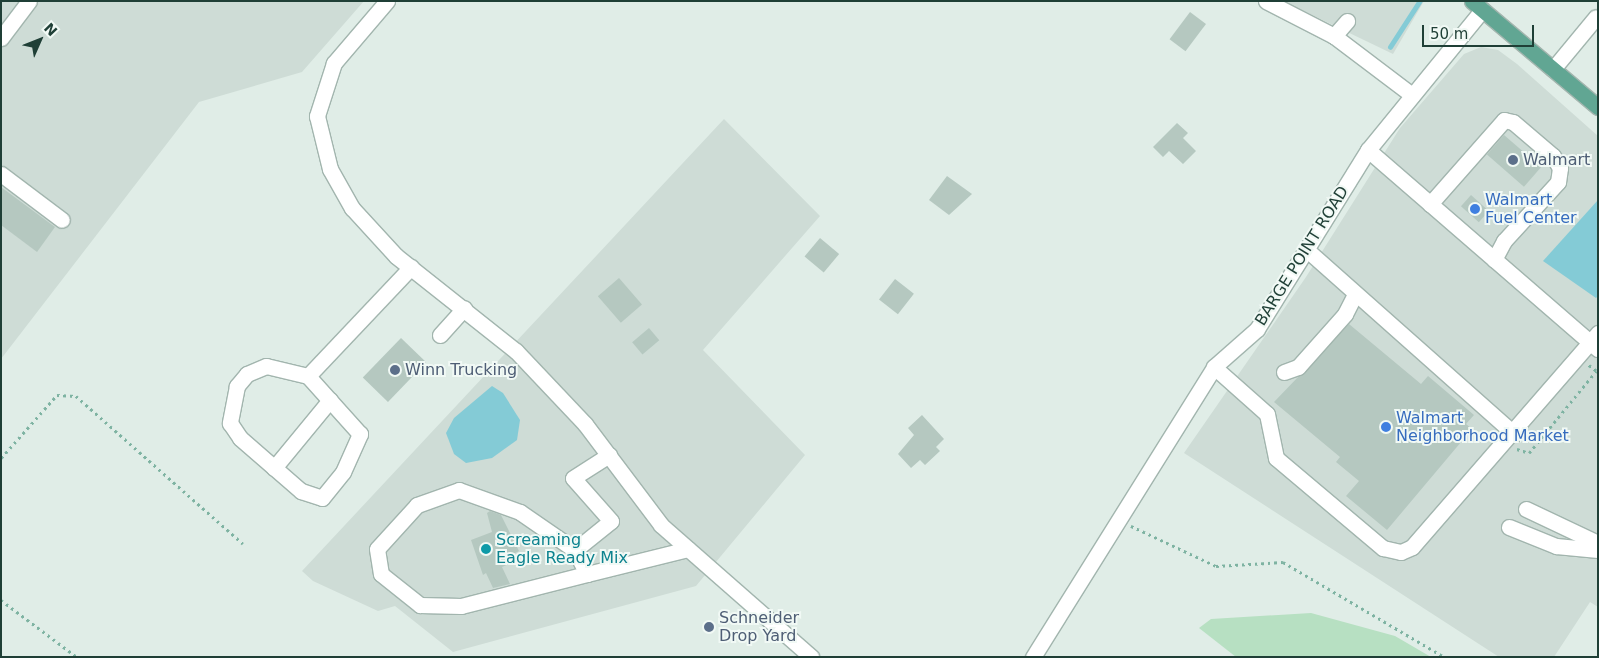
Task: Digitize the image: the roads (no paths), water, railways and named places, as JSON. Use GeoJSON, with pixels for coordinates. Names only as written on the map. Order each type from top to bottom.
{"type":"FeatureCollection","features":[{"type":"Feature","properties":{"kind":"main road"},"geometry":{"type":"LineString","coordinates":[[1480,4],[1598,107]]}},
{"type":"Feature","properties":{"kind":"street"},"geometry":{"type":"LineString","coordinates":[[1,38],[29,1]]}},
{"type":"Feature","properties":{"kind":"street"},"geometry":{"type":"LineString","coordinates":[[388,1],[334,63],[317,116],[330,169],[352,208],[371,232],[411,267],[464,308],[545,381],[609,455],[660,525],[811,657]]}},
{"type":"Feature","properties":{"kind":"street"},"geometry":{"type":"LineString","coordinates":[[1266,1],[1334,36],[1412,95]]}},
{"type":"Feature","properties":{"kind":"street","name":"BARGE POINT ROAD"},"geometry":{"type":"LineString","coordinates":[[1033,657],[1214,367],[1257,329],[1368,150],[1480,4]]}},
{"type":"Feature","properties":{"kind":"street"},"geometry":{"type":"LineString","coordinates":[[1554,69],[1596,17]]}},
{"type":"Feature","properties":{"kind":"street"},"geometry":{"type":"LineString","coordinates":[[1334,36],[1347,21]]}},
{"type":"Feature","properties":{"kind":"street"},"geometry":{"type":"LineString","coordinates":[[1430,204],[1504,120],[1513,122],[1554,156],[1560,168],[1558,182],[1504,240],[1494,260]]}},
{"type":"Feature","properties":{"kind":"street"},"geometry":{"type":"LineString","coordinates":[[1214,367],[1267,414],[1276,458],[1383,548],[1401,552],[1412,547],[1595,341],[1494,260],[1368,150]]}},
{"type":"Feature","properties":{"kind":"street"},"geometry":{"type":"LineString","coordinates":[[1,174],[62,220]]}},
{"type":"Feature","properties":{"kind":"street"},"geometry":{"type":"LineString","coordinates":[[1307,250],[1514,434]]}},
{"type":"Feature","properties":{"kind":"street"},"geometry":{"type":"LineString","coordinates":[[308,376],[411,267]]}},
{"type":"Feature","properties":{"kind":"street"},"geometry":{"type":"LineString","coordinates":[[1284,372],[1298,367],[1345,314],[1355,294]]}},
{"type":"Feature","properties":{"kind":"street"},"geometry":{"type":"LineString","coordinates":[[440,335],[464,308]]}},
{"type":"Feature","properties":{"kind":"street"},"geometry":{"type":"LineString","coordinates":[[266,366],[308,376],[360,434],[343,472],[322,498],[308,497],[240,438],[230,422],[237,386],[247,374],[266,366]]}},
{"type":"Feature","properties":{"kind":"street"},"geometry":{"type":"LineString","coordinates":[[274,468],[330,400]]}},
{"type":"Feature","properties":{"kind":"street"},"geometry":{"type":"LineString","coordinates":[[575,550],[611,521],[573,478],[609,455]]}},
{"type":"Feature","properties":{"kind":"street"},"geometry":{"type":"LineString","coordinates":[[587,574],[575,550],[520,512],[459,490],[417,505],[377,549],[381,574],[420,605],[461,606],[688,549]]}},
{"type":"Feature","properties":{"kind":"street"},"geometry":{"type":"LineString","coordinates":[[1526,509],[1598,543]]}},
{"type":"Feature","properties":{"kind":"street"},"geometry":{"type":"LineString","coordinates":[[1509,527],[1556,546],[1598,550]]}},
{"type":"Feature","properties":{"kind":"water"},"geometry":{"type":"Polygon","coordinates":[[[1598,200],[1598,296],[1596,298],[1543,261],[1598,200]]]}},
{"type":"Feature","properties":{"kind":"water"},"geometry":{"type":"Polygon","coordinates":[[[492,386],[503,393],[520,420],[517,440],[492,458],[466,463],[454,454],[446,433],[454,418],[492,386]]]}},
{"type":"Feature","properties":{"kind":"waterway"},"geometry":{"type":"LineString","coordinates":[[1390,47],[1419,2]]}},
{"type":"Feature","properties":{"kind":"place","name":"Walmart"},"geometry":{"type":"Point","coordinates":[1513,160]}},
{"type":"Feature","properties":{"kind":"place","name":"Walmart Fuel Center"},"geometry":{"type":"Point","coordinates":[1475,209]}},
{"type":"Feature","properties":{"kind":"place","name":"Winn Trucking"},"geometry":{"type":"Point","coordinates":[395,370]}},
{"type":"Feature","properties":{"kind":"place","name":"Walmart Neighborhood Market"},"geometry":{"type":"Point","coordinates":[1386,427]}},
{"type":"Feature","properties":{"kind":"place","name":"Screaming Eagle Ready Mix"},"geometry":{"type":"Point","coordinates":[486,549]}},
{"type":"Feature","properties":{"kind":"place","name":"Schneider Drop Yard"},"geometry":{"type":"Point","coordinates":[709,627]}}]}
